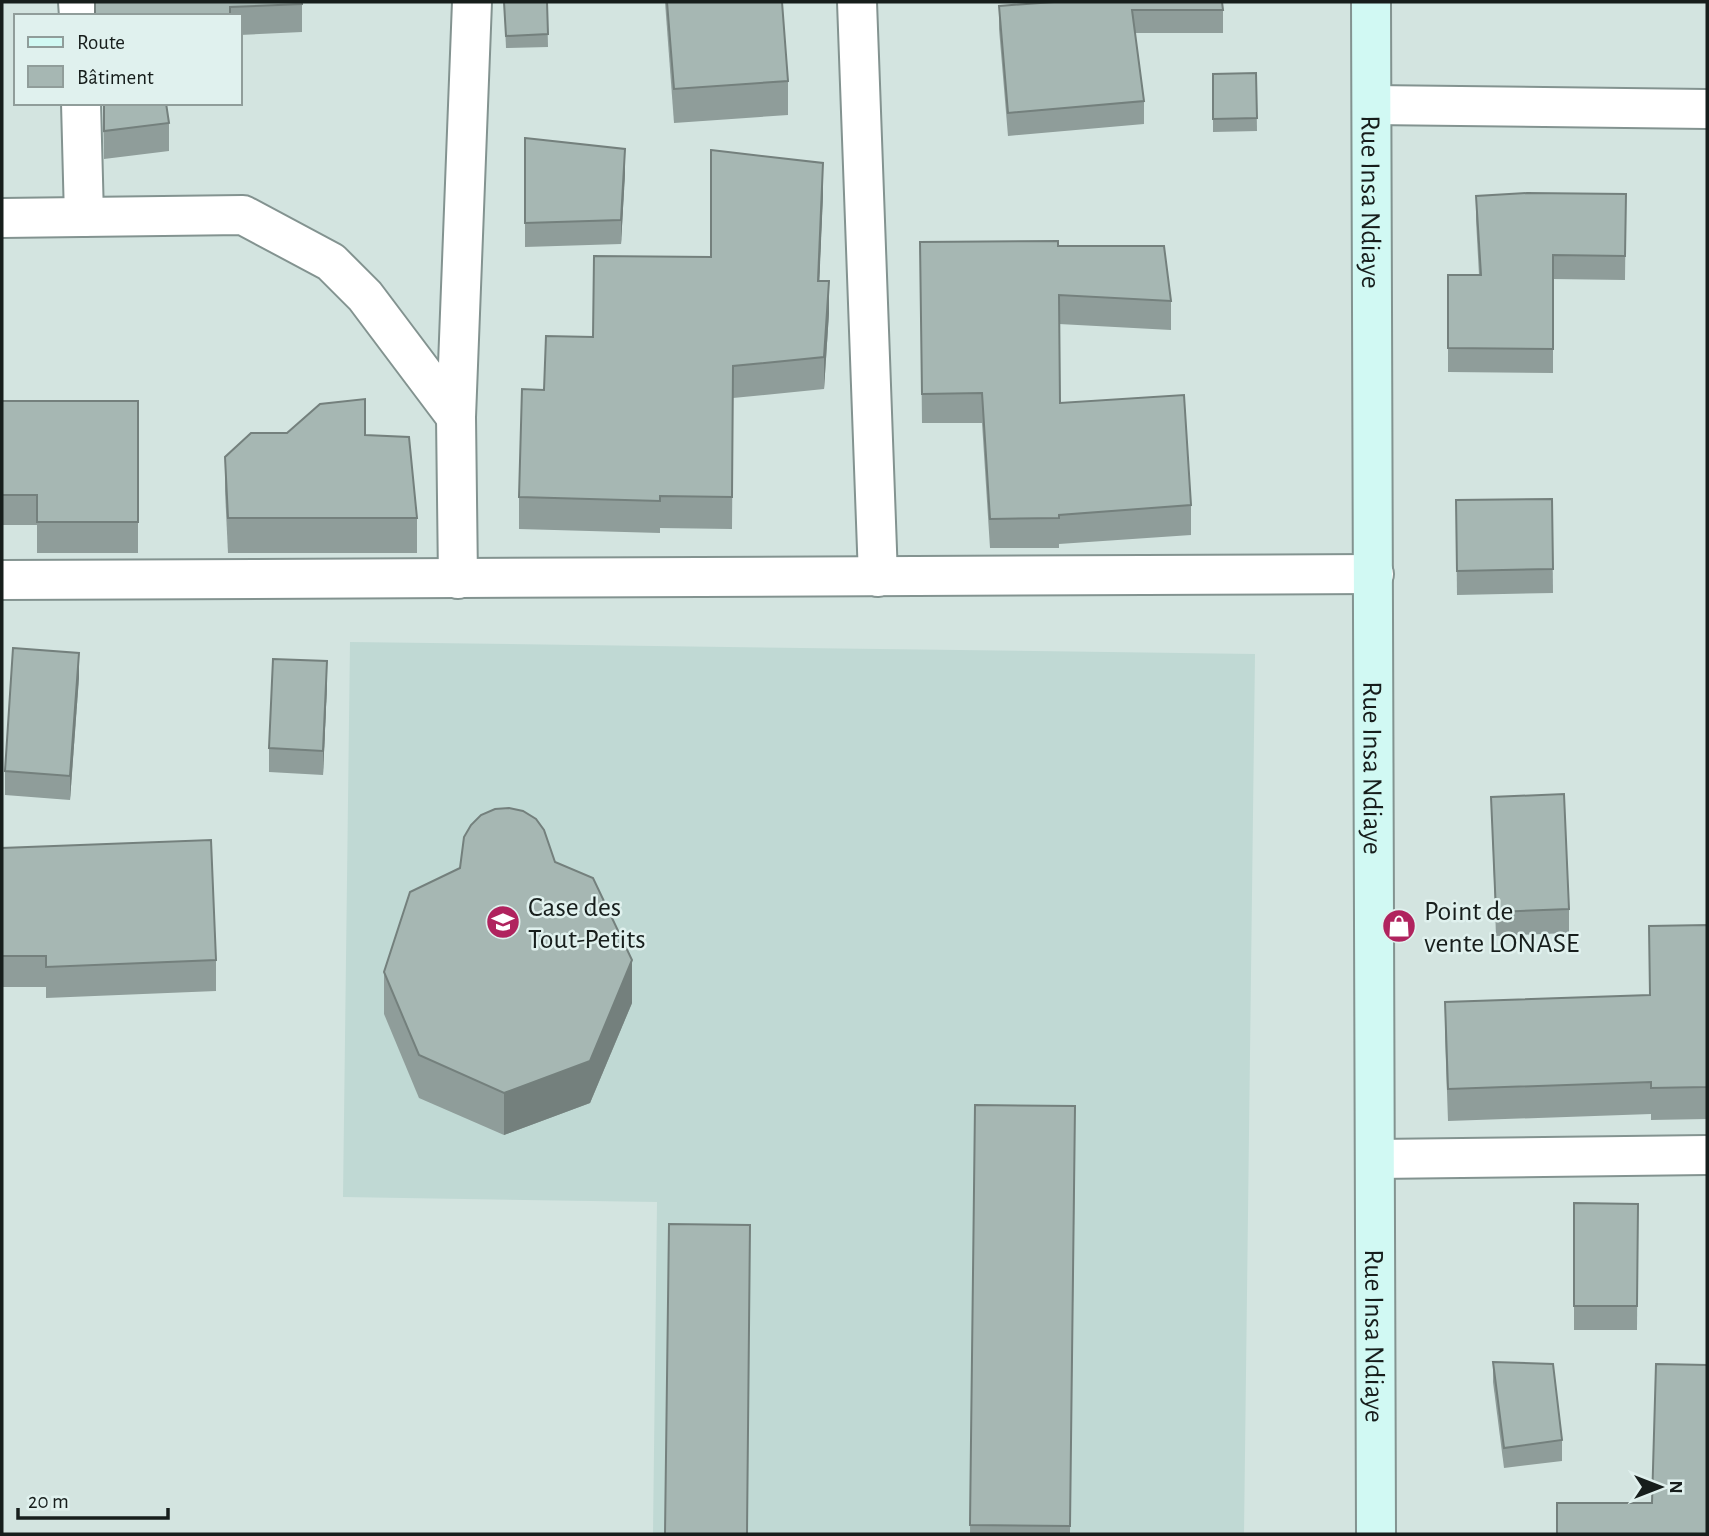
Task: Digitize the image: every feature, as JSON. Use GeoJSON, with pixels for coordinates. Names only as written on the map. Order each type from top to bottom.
{"type":"FeatureCollection","features":[{"type":"Feature","properties":{"kind":"main road","name":"Rue Insa Ndiaye"},"geometry":{"type":"LineString","coordinates":[[1371,2],[1376,1534]]}},
{"type":"Feature","properties":{"kind":"street"},"geometry":{"type":"LineString","coordinates":[[458,579],[456,417],[472,2]]}},
{"type":"Feature","properties":{"kind":"street"},"geometry":{"type":"LineString","coordinates":[[857,2],[878,577]]}},
{"type":"Feature","properties":{"kind":"street"},"geometry":{"type":"LineString","coordinates":[[81,105],[85,217]]}},
{"type":"Feature","properties":{"kind":"street"},"geometry":{"type":"LineString","coordinates":[[1372,105],[1707,109]]}},
{"type":"Feature","properties":{"kind":"street"},"geometry":{"type":"LineString","coordinates":[[2,218],[243,215],[331,262],[365,296],[456,417]]}},
{"type":"Feature","properties":{"kind":"street"},"geometry":{"type":"LineString","coordinates":[[2,580],[1374,574]]}},
{"type":"Feature","properties":{"kind":"street"},"geometry":{"type":"LineString","coordinates":[[1376,1159],[1707,1155]]}},
{"type":"Feature","properties":{"kind":"shaded area"},"geometry":{"type":"Polygon","coordinates":[[[350,642],[1255,654],[1244,1534],[653,1534],[657,1202],[343,1197],[350,642]]]}},
{"type":"Feature","properties":{"kind":"building"},"geometry":{"type":"Polygon","coordinates":[[[95,2],[302,2],[230,7],[230,14],[95,14],[95,2]]]}},
{"type":"Feature","properties":{"kind":"building"},"geometry":{"type":"Polygon","coordinates":[[[504,2],[547,2],[548,34],[506,36],[504,2]]]}},
{"type":"Feature","properties":{"kind":"building"},"geometry":{"type":"Polygon","coordinates":[[[667,2],[782,2],[788,81],[674,89],[667,2]]]}},
{"type":"Feature","properties":{"kind":"building"},"geometry":{"type":"Polygon","coordinates":[[[1054,2],[1222,2],[1223,10],[1132,10],[1144,101],[1008,113],[999,6],[1054,2]]]}},
{"type":"Feature","properties":{"kind":"building"},"geometry":{"type":"Polygon","coordinates":[[[1256,73],[1257,118],[1213,119],[1213,74],[1256,73]]]}},
{"type":"Feature","properties":{"kind":"building"},"geometry":{"type":"Polygon","coordinates":[[[104,105],[166,105],[169,123],[104,131],[104,105]]]}},
{"type":"Feature","properties":{"kind":"building"},"geometry":{"type":"Polygon","coordinates":[[[525,138],[625,149],[621,220],[525,223],[525,138]]]}},
{"type":"Feature","properties":{"kind":"building"},"geometry":{"type":"Polygon","coordinates":[[[711,150],[823,163],[818,281],[829,281],[824,357],[733,366],[732,497],[660,496],[660,501],[519,497],[522,389],[544,390],[546,336],[593,337],[594,256],[711,257],[711,150]]]}},
{"type":"Feature","properties":{"kind":"building"},"geometry":{"type":"Polygon","coordinates":[[[1527,193],[1626,194],[1625,256],[1553,255],[1553,349],[1448,348],[1448,275],[1481,275],[1476,196],[1527,193]]]}},
{"type":"Feature","properties":{"kind":"building"},"geometry":{"type":"Polygon","coordinates":[[[1058,241],[1058,246],[1164,246],[1171,301],[1059,295],[1060,403],[1184,395],[1191,505],[1059,515],[1059,518],[990,519],[982,393],[922,394],[920,242],[1058,241]]]}},
{"type":"Feature","properties":{"kind":"building"},"geometry":{"type":"Polygon","coordinates":[[[365,399],[365,435],[409,437],[417,518],[228,518],[225,457],[251,433],[287,433],[320,404],[365,399]]]}},
{"type":"Feature","properties":{"kind":"building"},"geometry":{"type":"Polygon","coordinates":[[[2,401],[138,401],[138,522],[37,522],[37,495],[2,495],[2,401]]]}},
{"type":"Feature","properties":{"kind":"building"},"geometry":{"type":"Polygon","coordinates":[[[1552,499],[1553,569],[1457,571],[1456,500],[1552,499]]]}},
{"type":"Feature","properties":{"kind":"building"},"geometry":{"type":"Polygon","coordinates":[[[13,648],[79,653],[70,776],[5,771],[13,648]]]}},
{"type":"Feature","properties":{"kind":"building"},"geometry":{"type":"Polygon","coordinates":[[[273,659],[327,661],[323,751],[269,748],[273,659]]]}},
{"type":"Feature","properties":{"kind":"building"},"geometry":{"type":"Polygon","coordinates":[[[1564,794],[1569,909],[1496,912],[1491,797],[1564,794]]]}},
{"type":"Feature","properties":{"kind":"building"},"geometry":{"type":"Polygon","coordinates":[[[495,809],[523,811],[536,819],[544,830],[555,862],[593,878],[632,960],[590,1061],[504,1093],[419,1055],[384,972],[410,892],[460,868],[464,837],[471,825],[481,815],[495,809]]]}},
{"type":"Feature","properties":{"kind":"building"},"geometry":{"type":"Polygon","coordinates":[[[211,840],[216,960],[46,967],[46,956],[2,956],[2,848],[211,840]]]}},
{"type":"Feature","properties":{"kind":"building"},"geometry":{"type":"Polygon","coordinates":[[[1707,925],[1707,1087],[1651,1088],[1651,1082],[1448,1089],[1445,1002],[1650,995],[1649,926],[1707,925]]]}},
{"type":"Feature","properties":{"kind":"building"},"geometry":{"type":"Polygon","coordinates":[[[975,1105],[1075,1106],[1070,1526],[970,1525],[975,1105]]]}},
{"type":"Feature","properties":{"kind":"building"},"geometry":{"type":"Polygon","coordinates":[[[1574,1203],[1638,1204],[1637,1306],[1574,1306],[1574,1203]]]}},
{"type":"Feature","properties":{"kind":"building"},"geometry":{"type":"Polygon","coordinates":[[[669,1224],[750,1225],[747,1534],[665,1534],[669,1224]]]}},
{"type":"Feature","properties":{"kind":"building"},"geometry":{"type":"Polygon","coordinates":[[[1493,1362],[1553,1364],[1562,1440],[1504,1448],[1493,1362]]]}},
{"type":"Feature","properties":{"kind":"building"},"geometry":{"type":"Polygon","coordinates":[[[1656,1364],[1707,1365],[1707,1534],[1557,1534],[1557,1503],[1652,1503],[1656,1364]]]}},
{"type":"Feature","properties":{"kind":"place","name":"Case des Tout-Petits"},"geometry":{"type":"Point","coordinates":[503,922]}},
{"type":"Feature","properties":{"kind":"place","name":"Point de vente LONASE"},"geometry":{"type":"Point","coordinates":[1399,926]}}]}
